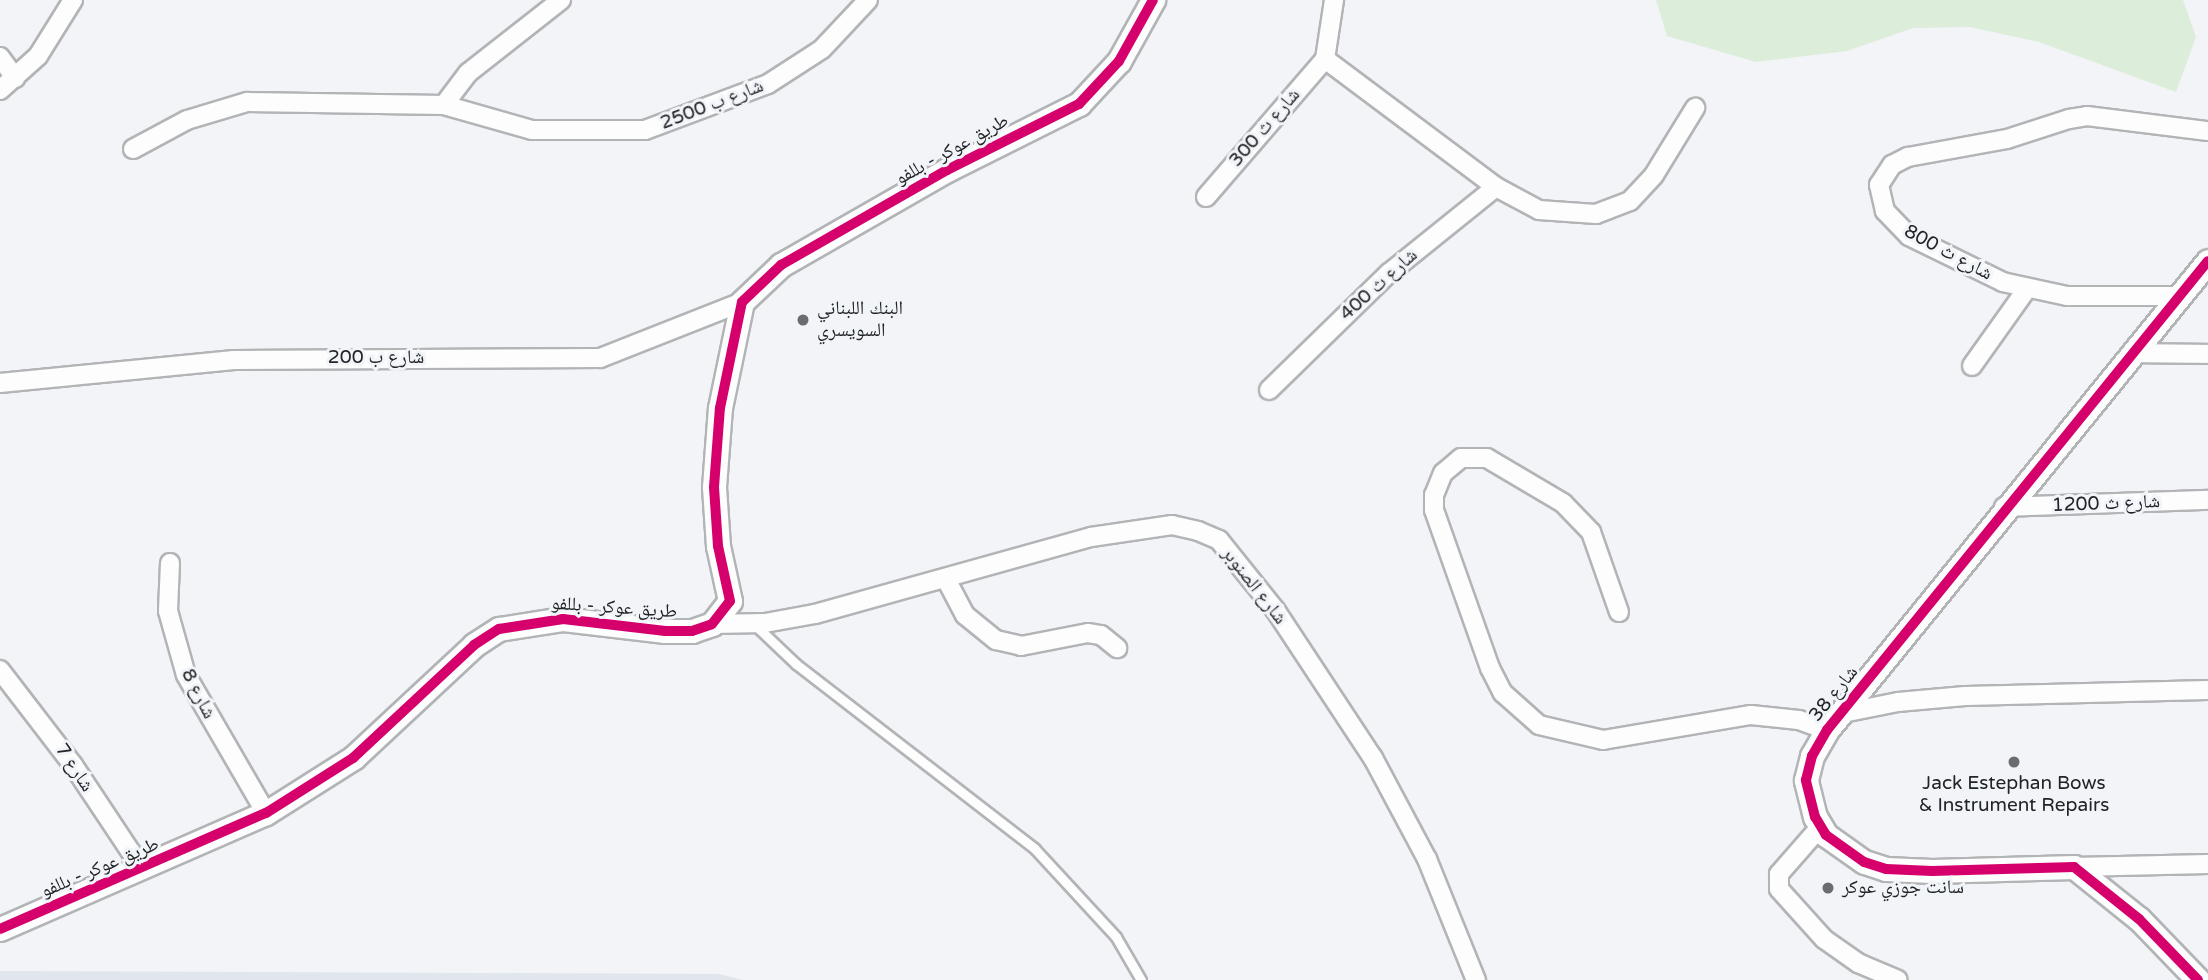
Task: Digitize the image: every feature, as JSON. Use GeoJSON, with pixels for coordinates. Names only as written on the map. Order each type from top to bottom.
{"type":"FeatureCollection","features":[{"type":"Feature","properties":{"kind":"street"},"geometry":{"type":"LineString","coordinates":[[0,90],[50,41],[73,0]]}},
{"type":"Feature","properties":{"kind":"street"},"geometry":{"type":"LineString","coordinates":[[444,105],[468,73],[561,0]]}},
{"type":"Feature","properties":{"kind":"street","name":"شارع ب 2500"},"geometry":{"type":"LineString","coordinates":[[133,149],[187,120],[247,102],[444,105],[532,130],[645,130],[708,110],[778,79],[822,49],[868,0]]}},
{"type":"Feature","properties":{"kind":"street","name":"طريق عوكر - بللفو"},"geometry":{"type":"LineString","coordinates":[[742,302],[781,265],[947,170],[1079,104],[1119,61],[1153,0]]}},
{"type":"Feature","properties":{"kind":"street"},"geometry":{"type":"LineString","coordinates":[[1334,0],[1325,59],[1496,187],[1539,210],[1579,215],[1608,212],[1630,201],[1654,175],[1695,108]]}},
{"type":"Feature","properties":{"kind":"street"},"geometry":{"type":"LineString","coordinates":[[0,57],[15,78]]}},
{"type":"Feature","properties":{"kind":"street","name":"شارع ث 300"},"geometry":{"type":"LineString","coordinates":[[1206,197],[1325,59]]}},
{"type":"Feature","properties":{"kind":"street","name":"شارع ث 800"},"geometry":{"type":"LineString","coordinates":[[2181,296],[2067,296],[2025,290],[1909,236],[1885,211],[1879,197],[1884,174],[1908,157],[2007,139],[2087,116],[2208,131]]}},
{"type":"Feature","properties":{"kind":"street","name":"شارع ث 400"},"geometry":{"type":"LineString","coordinates":[[1269,390],[1390,273],[1496,187]]}},
{"type":"Feature","properties":{"kind":"street","name":"شارع 38"},"geometry":{"type":"LineString","coordinates":[[2074,867],[1886,869],[1843,850],[1821,826],[1806,780],[1812,756],[1827,730],[2004,507],[2208,261]]}},
{"type":"Feature","properties":{"kind":"street"},"geometry":{"type":"LineString","coordinates":[[1972,366],[2025,290]]}},
{"type":"Feature","properties":{"kind":"street"},"geometry":{"type":"LineString","coordinates":[[712,624],[730,601],[717,535],[714,487],[720,408],[742,302]]}},
{"type":"Feature","properties":{"kind":"street","name":"شارع ب 200"},"geometry":{"type":"LineString","coordinates":[[0,383],[234,360],[600,358],[742,302]]}},
{"type":"Feature","properties":{"kind":"street"},"geometry":{"type":"LineString","coordinates":[[2131,353],[2208,354]]}},
{"type":"Feature","properties":{"kind":"street"},"geometry":{"type":"LineString","coordinates":[[1619,612],[1591,532],[1563,503],[1487,458],[1461,458],[1443,473],[1434,495],[1434,510],[1490,668],[1503,693],[1539,725],[1603,740],[1751,715],[1799,720],[1827,730]]}},
{"type":"Feature","properties":{"kind":"street","name":"شارع ث 1200"},"geometry":{"type":"LineString","coordinates":[[2004,507],[2208,500]]}},
{"type":"Feature","properties":{"kind":"street","name":"شارع الصنوبر"},"geometry":{"type":"LineString","coordinates":[[712,624],[754,624],[816,614],[1091,537],[1141,528],[1172,526],[1219,540],[1276,611],[1373,758],[1427,859],[1476,980]]}},
{"type":"Feature","properties":{"kind":"street","name":"شارع 8"},"geometry":{"type":"LineString","coordinates":[[170,563],[168,611],[187,675],[266,813]]}},
{"type":"Feature","properties":{"kind":"street"},"geometry":{"type":"LineString","coordinates":[[946,579],[965,615],[996,640],[1021,646],[1088,633],[1101,635],[1117,648]]}},
{"type":"Feature","properties":{"kind":"street","name":"طريق عوكر - بللفو"},"geometry":{"type":"LineString","coordinates":[[0,929],[266,813],[353,758],[474,645],[499,629],[563,618],[665,631],[692,631],[712,624]]}},
{"type":"Feature","properties":{"kind":"street","name":"شارع 7"},"geometry":{"type":"LineString","coordinates":[[0,670],[74,765],[142,869]]}},
{"type":"Feature","properties":{"kind":"street"},"geometry":{"type":"LineString","coordinates":[[1843,713],[1965,696],[2208,690]]}},
{"type":"Feature","properties":{"kind":"street"},"geometry":{"type":"LineString","coordinates":[[1821,826],[1779,874],[1779,889],[1824,939],[1858,962],[1898,980]]}},
{"type":"Feature","properties":{"kind":"street"},"geometry":{"type":"LineString","coordinates":[[2074,867],[2208,864]]}},
{"type":"Feature","properties":{"kind":"street"},"geometry":{"type":"LineString","coordinates":[[2074,867],[2139,919],[2198,980]]}},
{"type":"Feature","properties":{"kind":"lane"},"geometry":{"type":"LineString","coordinates":[[754,624],[796,664],[1034,848],[1116,937],[1141,980]]}},
{"type":"Feature","properties":{"kind":"shaded area"},"geometry":{"type":"Polygon","coordinates":[[[0,971],[719,974],[743,980],[0,980],[0,971]]]}},
{"type":"Feature","properties":{"kind":"green space"},"geometry":{"type":"Polygon","coordinates":[[[1656,0],[2183,0],[2196,37],[2176,92],[2039,42],[1970,27],[1913,28],[1847,51],[1756,62],[1667,36],[1656,0]]]}},
{"type":"Feature","properties":{"kind":"cycle path"},"geometry":{"type":"LineString","coordinates":[[0,929],[266,813],[353,758],[474,645],[499,629],[563,619],[665,631],[692,631],[712,624],[730,601],[718,546],[714,487],[720,408],[742,302],[781,265],[947,170],[1079,104],[1119,61],[1153,0]]}},
{"type":"Feature","properties":{"kind":"cycle path"},"geometry":{"type":"LineString","coordinates":[[2198,980],[2139,919],[2074,867],[1932,871],[1886,869],[1864,862],[1826,835],[1815,817],[1806,780],[1812,756],[1827,730],[2208,261]]}},
{"type":"Feature","properties":{"kind":"place","name":"البنك اللبناني السويسري"},"geometry":{"type":"Point","coordinates":[803,320]}},
{"type":"Feature","properties":{"kind":"place","name":"Jack Estephan Bows & Instrument Repairs"},"geometry":{"type":"Point","coordinates":[2014,762]}},
{"type":"Feature","properties":{"kind":"place","name":"سانت جوزي عوكر"},"geometry":{"type":"Point","coordinates":[1828,888]}}]}
